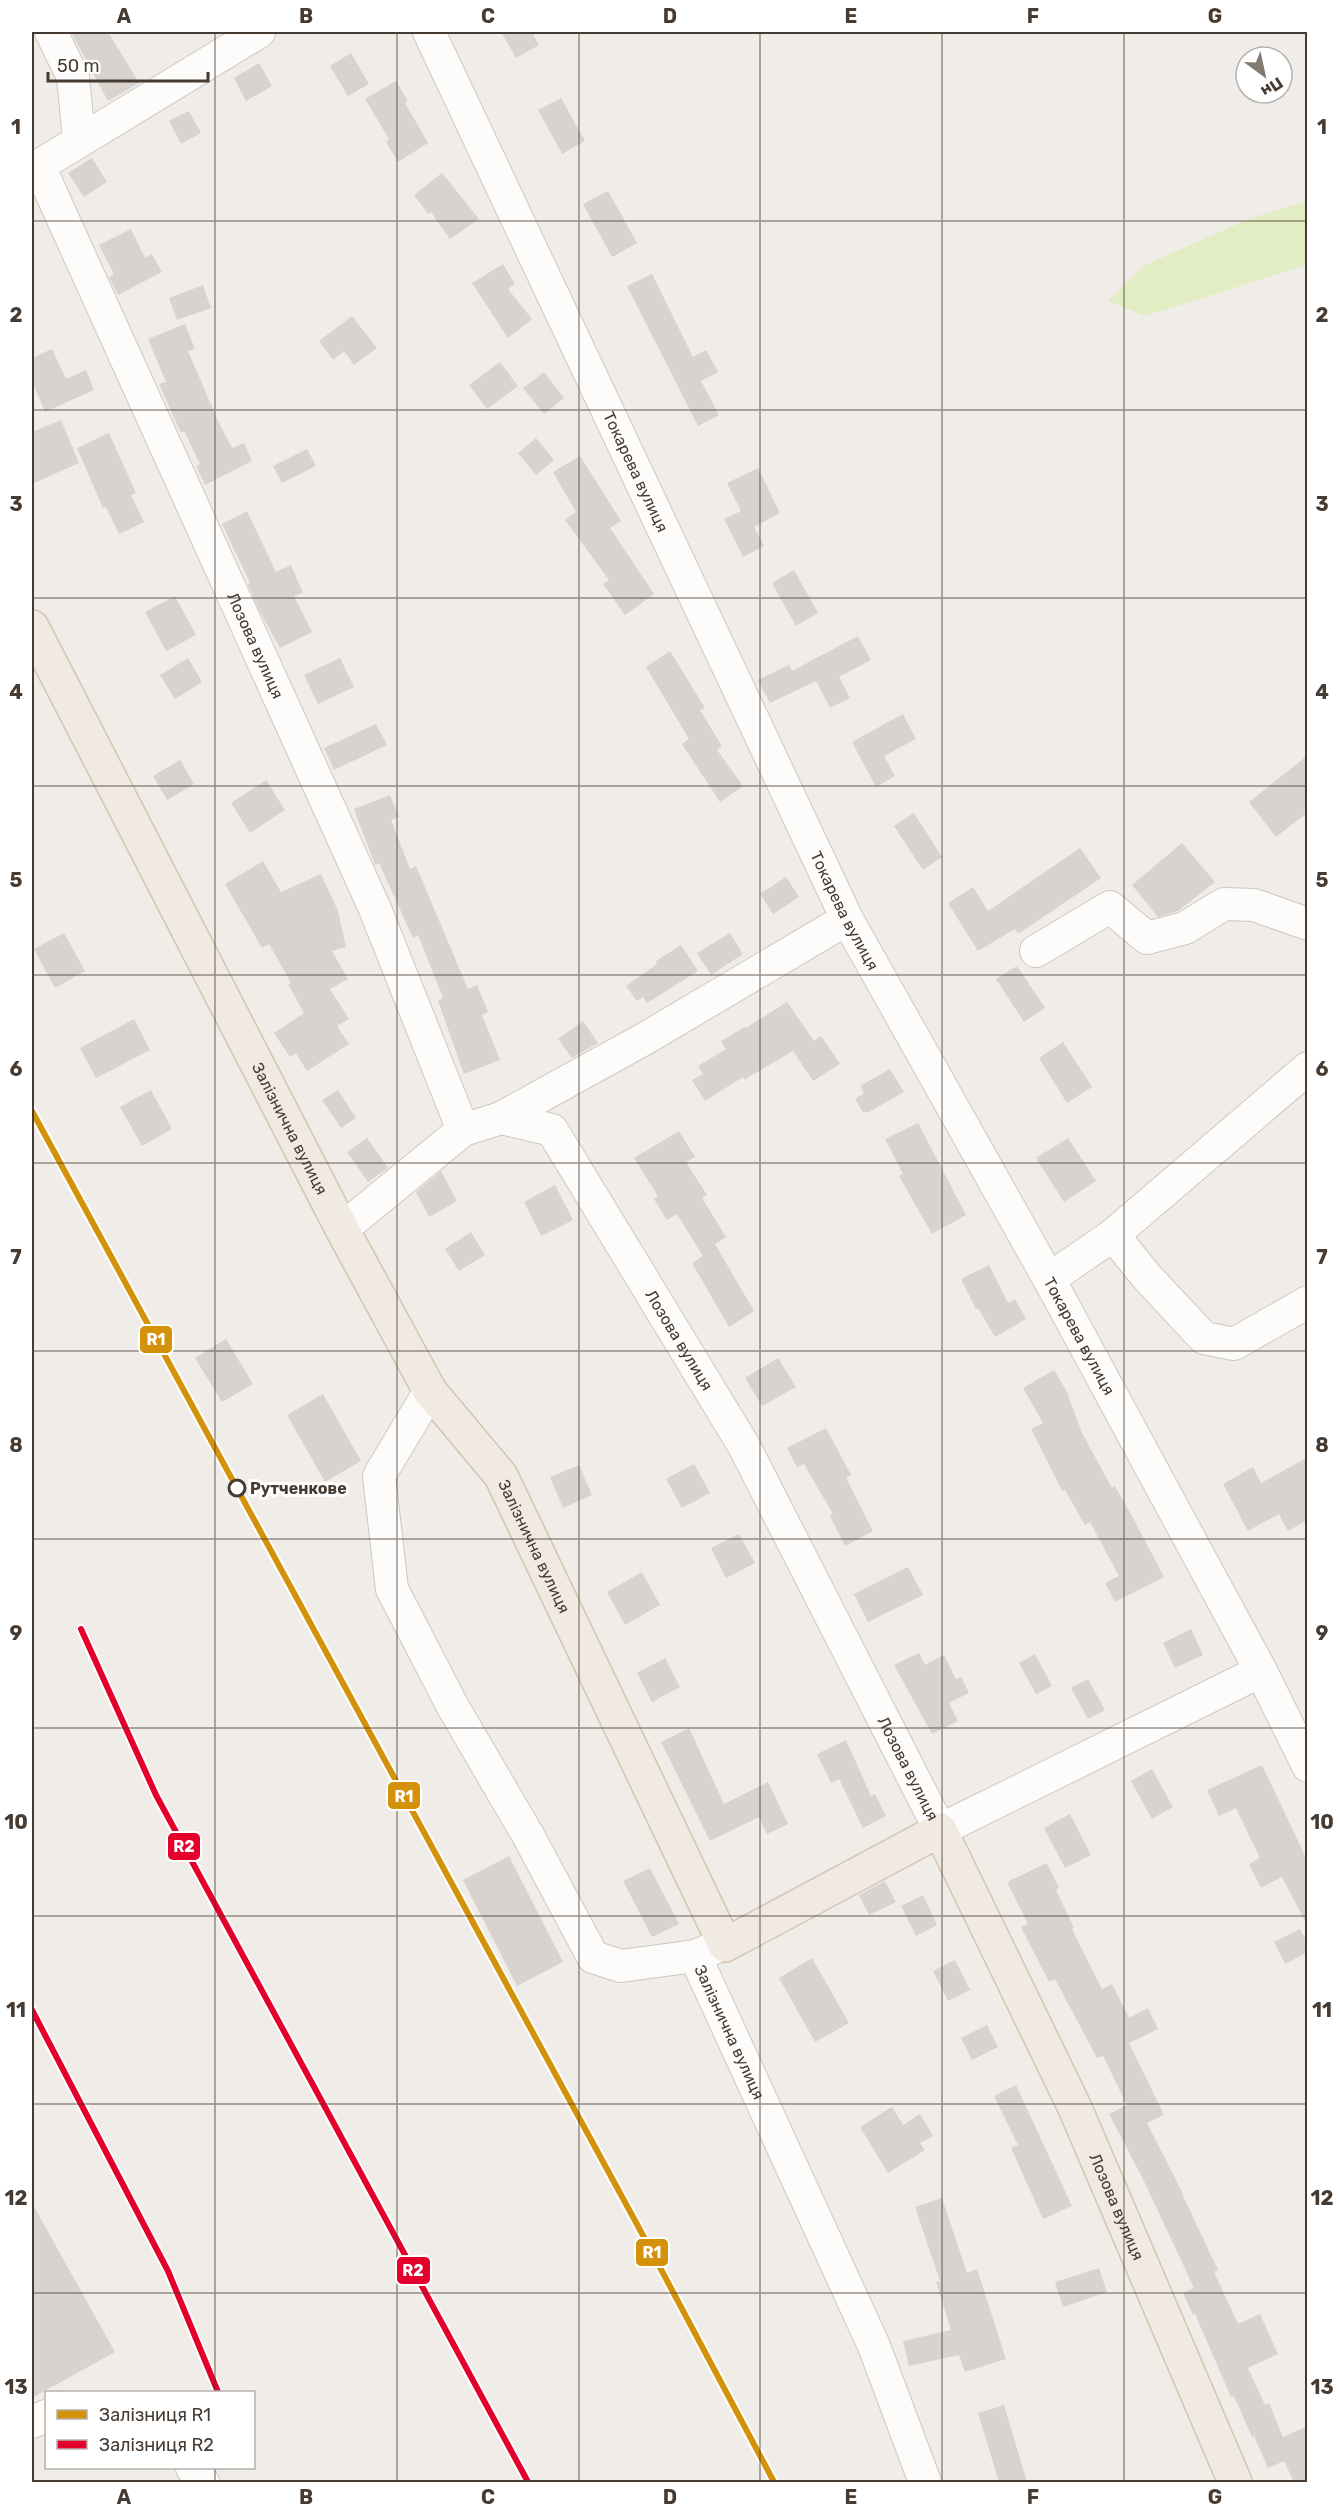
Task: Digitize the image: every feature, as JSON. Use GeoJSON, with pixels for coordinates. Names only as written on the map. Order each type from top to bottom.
{"type":"FeatureCollection","features":[{"type":"Feature","properties":{"kind":"main road","name":"Залізнична вулиця"},"geometry":{"type":"LineString","coordinates":[[32,627],[342,1229],[430,1391],[501,1476],[710,1950]]}},
{"type":"Feature","properties":{"kind":"main road"},"geometry":{"type":"LineString","coordinates":[[710,1950],[940,1830]]}},
{"type":"Feature","properties":{"kind":"main road","name":"Лозова вулиця"},"geometry":{"type":"LineString","coordinates":[[940,1830],[1075,2108],[1235,2482]]}},
{"type":"Feature","properties":{"kind":"street"},"geometry":{"type":"LineString","coordinates":[[51,32],[73,77],[79,139]]}},
{"type":"Feature","properties":{"kind":"street"},"geometry":{"type":"LineString","coordinates":[[35,168],[79,139],[259,32]]}},
{"type":"Feature","properties":{"kind":"street","name":"Токарева вулиця"},"geometry":{"type":"LineString","coordinates":[[429,32],[847,919],[1049,1279],[1261,1671],[1308,1766]]}},
{"type":"Feature","properties":{"kind":"street","name":"Лозова вулиця"},"geometry":{"type":"LineString","coordinates":[[35,168],[375,909],[463,1130]]}},
{"type":"Feature","properties":{"kind":"street"},"geometry":{"type":"LineString","coordinates":[[1036,951],[1110,907],[1148,938],[1185,928],[1224,904],[1254,905],[1308,924]]}},
{"type":"Feature","properties":{"kind":"street"},"geometry":{"type":"LineString","coordinates":[[342,1229],[463,1130],[501,1118],[646,1038],[847,919]]}},
{"type":"Feature","properties":{"kind":"street"},"geometry":{"type":"LineString","coordinates":[[1049,1279],[1113,1235],[1308,1068]]}},
{"type":"Feature","properties":{"kind":"street","name":"Лозова вулиця"},"geometry":{"type":"LineString","coordinates":[[501,1118],[552,1130],[744,1446],[940,1830]]}},
{"type":"Feature","properties":{"kind":"street"},"geometry":{"type":"LineString","coordinates":[[1113,1235],[1147,1277],[1204,1338],[1234,1344],[1308,1302]]}},
{"type":"Feature","properties":{"kind":"street"},"geometry":{"type":"LineString","coordinates":[[430,1391],[379,1476],[392,1589],[453,1707],[529,1837],[594,1957],[621,1966],[710,1950]]}},
{"type":"Feature","properties":{"kind":"street"},"geometry":{"type":"LineString","coordinates":[[940,1830],[1261,1671]]}},
{"type":"Feature","properties":{"kind":"street","name":"Залізнична вулиця"},"geometry":{"type":"LineString","coordinates":[[710,1950],[874,2346],[925,2482]]}},
{"type":"Feature","properties":{"kind":"street"},"geometry":{"type":"LineString","coordinates":[[193,2469],[203,2482]]}},
{"type":"Feature","properties":{"kind":"green space"},"geometry":{"type":"Polygon","coordinates":[[[1307,201],[1307,265],[1145,316],[1108,301],[1143,266],[1251,218],[1307,201]]]}},
{"type":"Feature","properties":{"kind":"building"},"geometry":{"type":"Polygon","coordinates":[[[71,32],[108,32],[139,83],[108,101],[71,32]]]}},
{"type":"Feature","properties":{"kind":"building"},"geometry":{"type":"Polygon","coordinates":[[[501,32],[532,32],[539,45],[516,58],[501,32]]]}},
{"type":"Feature","properties":{"kind":"building"},"geometry":{"type":"Polygon","coordinates":[[[351,53],[369,84],[348,96],[330,66],[351,53]]]}},
{"type":"Feature","properties":{"kind":"building"},"geometry":{"type":"Polygon","coordinates":[[[259,63],[272,86],[246,101],[234,78],[259,63]]]}},
{"type":"Feature","properties":{"kind":"building"},"geometry":{"type":"Polygon","coordinates":[[[396,81],[408,101],[405,103],[428,143],[398,162],[386,142],[389,139],[365,99],[396,81]]]}},
{"type":"Feature","properties":{"kind":"building"},"geometry":{"type":"Polygon","coordinates":[[[561,98],[585,141],[562,154],[538,110],[561,98]]]}},
{"type":"Feature","properties":{"kind":"building"},"geometry":{"type":"Polygon","coordinates":[[[189,111],[201,133],[181,144],[169,121],[189,111]]]}},
{"type":"Feature","properties":{"kind":"building"},"geometry":{"type":"Polygon","coordinates":[[[92,158],[107,182],[84,197],[68,173],[92,158]]]}},
{"type":"Feature","properties":{"kind":"building"},"geometry":{"type":"Polygon","coordinates":[[[442,173],[479,219],[450,239],[431,212],[428,214],[414,195],[442,173]]]}},
{"type":"Feature","properties":{"kind":"building"},"geometry":{"type":"Polygon","coordinates":[[[608,191],[637,243],[612,257],[583,204],[608,191]]]}},
{"type":"Feature","properties":{"kind":"building"},"geometry":{"type":"Polygon","coordinates":[[[131,229],[145,258],[152,254],[162,272],[118,295],[109,277],[114,274],[99,245],[131,229]]]}},
{"type":"Feature","properties":{"kind":"building"},"geometry":{"type":"Polygon","coordinates":[[[503,264],[515,284],[508,289],[532,319],[508,338],[472,283],[503,264]]]}},
{"type":"Feature","properties":{"kind":"building"},"geometry":{"type":"Polygon","coordinates":[[[652,274],[693,357],[706,350],[718,372],[701,381],[719,415],[698,426],[627,286],[652,274]]]}},
{"type":"Feature","properties":{"kind":"building"},"geometry":{"type":"Polygon","coordinates":[[[203,285],[211,308],[177,320],[169,298],[203,285]]]}},
{"type":"Feature","properties":{"kind":"building"},"geometry":{"type":"Polygon","coordinates":[[[352,316],[377,348],[354,365],[344,351],[333,360],[319,341],[352,316]]]}},
{"type":"Feature","properties":{"kind":"building"},"geometry":{"type":"Polygon","coordinates":[[[185,324],[195,349],[188,351],[218,421],[232,448],[244,443],[252,461],[205,485],[196,466],[200,464],[184,431],[181,433],[159,384],[166,382],[148,339],[185,324]]]}},
{"type":"Feature","properties":{"kind":"building"},"geometry":{"type":"Polygon","coordinates":[[[52,349],[66,379],[86,370],[94,390],[45,412],[32,381],[32,358],[52,349]]]}},
{"type":"Feature","properties":{"kind":"building"},"geometry":{"type":"Polygon","coordinates":[[[500,362],[518,386],[487,409],[469,385],[500,362]]]}},
{"type":"Feature","properties":{"kind":"building"},"geometry":{"type":"Polygon","coordinates":[[[544,372],[564,398],[544,414],[523,388],[544,372]]]}},
{"type":"Feature","properties":{"kind":"building"},"geometry":{"type":"Polygon","coordinates":[[[61,420],[79,463],[32,484],[32,432],[61,420]]]}},
{"type":"Feature","properties":{"kind":"building"},"geometry":{"type":"Polygon","coordinates":[[[109,433],[136,493],[131,495],[144,522],[119,534],[106,507],[103,508],[77,448],[109,433]]]}},
{"type":"Feature","properties":{"kind":"building"},"geometry":{"type":"Polygon","coordinates":[[[536,438],[554,460],[536,475],[518,453],[536,438]]]}},
{"type":"Feature","properties":{"kind":"building"},"geometry":{"type":"Polygon","coordinates":[[[307,449],[316,466],[282,483],[273,466],[307,449]]]}},
{"type":"Feature","properties":{"kind":"building"},"geometry":{"type":"Polygon","coordinates":[[[580,456],[621,521],[610,528],[654,594],[625,615],[603,584],[609,580],[565,520],[576,512],[553,472],[580,456]]]}},
{"type":"Feature","properties":{"kind":"building"},"geometry":{"type":"Polygon","coordinates":[[[758,468],[780,513],[754,527],[764,546],[743,557],[724,519],[741,511],[727,483],[758,468]]]}},
{"type":"Feature","properties":{"kind":"building"},"geometry":{"type":"Polygon","coordinates":[[[247,511],[276,572],[291,565],[303,593],[294,596],[312,632],[280,648],[260,612],[248,585],[250,583],[222,524],[247,511]]]}},
{"type":"Feature","properties":{"kind":"building"},"geometry":{"type":"Polygon","coordinates":[[[794,570],[818,613],[796,626],[772,583],[794,570]]]}},
{"type":"Feature","properties":{"kind":"building"},"geometry":{"type":"Polygon","coordinates":[[[175,596],[196,635],[166,651],[145,612],[175,596]]]}},
{"type":"Feature","properties":{"kind":"building"},"geometry":{"type":"Polygon","coordinates":[[[858,636],[871,660],[839,677],[850,698],[830,708],[816,681],[770,703],[758,680],[789,665],[792,671],[858,636]]]}},
{"type":"Feature","properties":{"kind":"building"},"geometry":{"type":"Polygon","coordinates":[[[670,651],[705,708],[700,710],[722,746],[717,750],[743,786],[720,802],[682,744],[689,739],[646,667],[670,651]]]}},
{"type":"Feature","properties":{"kind":"building"},"geometry":{"type":"Polygon","coordinates":[[[188,658],[202,682],[175,699],[160,675],[188,658]]]}},
{"type":"Feature","properties":{"kind":"building"},"geometry":{"type":"Polygon","coordinates":[[[340,658],[354,687],[318,704],[304,675],[340,658]]]}},
{"type":"Feature","properties":{"kind":"building"},"geometry":{"type":"Polygon","coordinates":[[[903,714],[916,739],[884,756],[895,776],[876,787],[852,742],[903,714]]]}},
{"type":"Feature","properties":{"kind":"building"},"geometry":{"type":"Polygon","coordinates":[[[376,724],[387,745],[334,770],[324,748],[376,724]]]}},
{"type":"Feature","properties":{"kind":"building"},"geometry":{"type":"Polygon","coordinates":[[[1308,755],[1308,812],[1276,837],[1249,802],[1308,755]]]}},
{"type":"Feature","properties":{"kind":"building"},"geometry":{"type":"Polygon","coordinates":[[[180,760],[194,784],[167,800],[153,776],[180,760]]]}},
{"type":"Feature","properties":{"kind":"building"},"geometry":{"type":"Polygon","coordinates":[[[266,780],[285,810],[250,833],[231,803],[266,780]]]}},
{"type":"Feature","properties":{"kind":"building"},"geometry":{"type":"Polygon","coordinates":[[[390,795],[399,817],[391,820],[410,869],[416,866],[468,989],[477,985],[488,1012],[482,1015],[500,1060],[464,1074],[438,1001],[443,998],[418,935],[413,938],[379,863],[375,865],[354,809],[390,795]]]}},
{"type":"Feature","properties":{"kind":"building"},"geometry":{"type":"Polygon","coordinates":[[[914,813],[942,857],[923,870],[894,826],[914,813]]]}},
{"type":"Feature","properties":{"kind":"building"},"geometry":{"type":"Polygon","coordinates":[[[1182,843],[1215,882],[1178,911],[1158,917],[1132,885],[1182,843]]]}},
{"type":"Feature","properties":{"kind":"building"},"geometry":{"type":"Polygon","coordinates":[[[1080,848],[1101,878],[1018,934],[1015,929],[978,951],[948,903],[973,887],[988,911],[1080,848]]]}},
{"type":"Feature","properties":{"kind":"building"},"geometry":{"type":"Polygon","coordinates":[[[263,861],[281,892],[321,874],[338,911],[346,947],[332,951],[348,979],[330,989],[349,1019],[337,1026],[349,1044],[307,1071],[296,1053],[290,1057],[274,1033],[304,1013],[288,984],[291,983],[269,944],[262,948],[225,884],[263,861]]]}},
{"type":"Feature","properties":{"kind":"building"},"geometry":{"type":"Polygon","coordinates":[[[786,877],[799,897],[773,914],[760,894],[786,877]]]}},
{"type":"Feature","properties":{"kind":"building"},"geometry":{"type":"Polygon","coordinates":[[[64,933],[85,971],[55,988],[34,949],[64,933]]]}},
{"type":"Feature","properties":{"kind":"building"},"geometry":{"type":"Polygon","coordinates":[[[730,933],[743,954],[711,975],[697,953],[730,933]]]}},
{"type":"Feature","properties":{"kind":"building"},"geometry":{"type":"Polygon","coordinates":[[[681,945],[698,971],[647,1003],[643,997],[637,1001],[626,986],[657,964],[656,961],[681,945]]]}},
{"type":"Feature","properties":{"kind":"building"},"geometry":{"type":"Polygon","coordinates":[[[1017,966],[1045,1008],[1024,1022],[996,979],[1017,966]]]}},
{"type":"Feature","properties":{"kind":"building"},"geometry":{"type":"Polygon","coordinates":[[[787,1002],[814,1041],[821,1036],[840,1064],[813,1081],[793,1051],[744,1080],[743,1077],[705,1101],[692,1080],[703,1074],[698,1066],[726,1049],[721,1041],[787,1002]]]}},
{"type":"Feature","properties":{"kind":"building"},"geometry":{"type":"Polygon","coordinates":[[[134,1019],[150,1050],[96,1078],[80,1048],[134,1019]]]}},
{"type":"Feature","properties":{"kind":"building"},"geometry":{"type":"Polygon","coordinates":[[[583,1021],[598,1043],[572,1058],[558,1039],[583,1021]]]}},
{"type":"Feature","properties":{"kind":"building"},"geometry":{"type":"Polygon","coordinates":[[[1063,1042],[1092,1087],[1067,1103],[1039,1058],[1063,1042]]]}},
{"type":"Feature","properties":{"kind":"building"},"geometry":{"type":"Polygon","coordinates":[[[890,1069],[904,1092],[869,1112],[863,1112],[855,1099],[864,1093],[860,1086],[890,1069]]]}},
{"type":"Feature","properties":{"kind":"building"},"geometry":{"type":"Polygon","coordinates":[[[151,1090],[172,1129],[142,1146],[120,1107],[151,1090]]]}},
{"type":"Feature","properties":{"kind":"building"},"geometry":{"type":"Polygon","coordinates":[[[338,1090],[356,1118],[341,1128],[322,1100],[338,1090]]]}},
{"type":"Feature","properties":{"kind":"building"},"geometry":{"type":"Polygon","coordinates":[[[918,1123],[966,1215],[932,1234],[899,1176],[903,1174],[885,1139],[918,1123]]]}},
{"type":"Feature","properties":{"kind":"building"},"geometry":{"type":"Polygon","coordinates":[[[679,1131],[695,1157],[686,1162],[707,1195],[702,1198],[726,1237],[715,1244],[754,1311],[729,1327],[692,1263],[703,1256],[677,1214],[667,1220],[654,1199],[658,1196],[634,1158],[679,1131]]]}},
{"type":"Feature","properties":{"kind":"building"},"geometry":{"type":"Polygon","coordinates":[[[367,1138],[388,1168],[368,1182],[347,1152],[367,1138]]]}},
{"type":"Feature","properties":{"kind":"building"},"geometry":{"type":"Polygon","coordinates":[[[1068,1138],[1096,1181],[1064,1202],[1036,1158],[1068,1138]]]}},
{"type":"Feature","properties":{"kind":"building"},"geometry":{"type":"Polygon","coordinates":[[[441,1171],[457,1201],[429,1217],[416,1192],[441,1171]]]}},
{"type":"Feature","properties":{"kind":"building"},"geometry":{"type":"Polygon","coordinates":[[[555,1185],[573,1220],[541,1236],[524,1202],[555,1185]]]}},
{"type":"Feature","properties":{"kind":"building"},"geometry":{"type":"Polygon","coordinates":[[[471,1232],[485,1255],[459,1271],[445,1249],[471,1232]]]}},
{"type":"Feature","properties":{"kind":"building"},"geometry":{"type":"Polygon","coordinates":[[[989,1265],[1008,1303],[1015,1299],[1026,1319],[995,1337],[978,1308],[976,1309],[961,1279],[989,1265]]]}},
{"type":"Feature","properties":{"kind":"building"},"geometry":{"type":"Polygon","coordinates":[[[226,1339],[253,1384],[222,1402],[195,1358],[226,1339]]]}},
{"type":"Feature","properties":{"kind":"building"},"geometry":{"type":"Polygon","coordinates":[[[778,1358],[796,1387],[762,1406],[745,1378],[778,1358]]]}},
{"type":"Feature","properties":{"kind":"building"},"geometry":{"type":"Polygon","coordinates":[[[1054,1370],[1066,1390],[1082,1433],[1112,1488],[1115,1486],[1164,1577],[1115,1602],[1105,1583],[1119,1576],[1090,1522],[1085,1525],[1065,1490],[1062,1491],[1031,1429],[1043,1423],[1023,1388],[1054,1370]]]}},
{"type":"Feature","properties":{"kind":"building"},"geometry":{"type":"Polygon","coordinates":[[[323,1394],[361,1461],[325,1482],[287,1415],[323,1394]]]}},
{"type":"Feature","properties":{"kind":"building"},"geometry":{"type":"Polygon","coordinates":[[[826,1428],[851,1475],[846,1478],[873,1531],[845,1546],[830,1516],[833,1514],[804,1464],[797,1467],[787,1448],[826,1428]]]}},
{"type":"Feature","properties":{"kind":"building"},"geometry":{"type":"Polygon","coordinates":[[[1308,1457],[1308,1520],[1288,1531],[1279,1514],[1248,1531],[1223,1484],[1253,1467],[1261,1483],[1308,1457]]]}},
{"type":"Feature","properties":{"kind":"building"},"geometry":{"type":"Polygon","coordinates":[[[694,1464],[710,1493],[682,1508],[666,1479],[694,1464]]]}},
{"type":"Feature","properties":{"kind":"building"},"geometry":{"type":"Polygon","coordinates":[[[579,1465],[592,1495],[563,1508],[550,1477],[579,1465]]]}},
{"type":"Feature","properties":{"kind":"building"},"geometry":{"type":"Polygon","coordinates":[[[739,1534],[755,1563],[726,1578],[711,1548],[739,1534]]]}},
{"type":"Feature","properties":{"kind":"building"},"geometry":{"type":"Polygon","coordinates":[[[908,1567],[923,1595],[868,1622],[854,1594],[908,1567]]]}},
{"type":"Feature","properties":{"kind":"building"},"geometry":{"type":"Polygon","coordinates":[[[642,1572],[660,1605],[625,1625],[607,1592],[642,1572]]]}},
{"type":"Feature","properties":{"kind":"building"},"geometry":{"type":"Polygon","coordinates":[[[1191,1629],[1203,1655],[1175,1668],[1163,1643],[1191,1629]]]}},
{"type":"Feature","properties":{"kind":"building"},"geometry":{"type":"Polygon","coordinates":[[[919,1653],[925,1665],[944,1655],[956,1679],[961,1677],[969,1693],[949,1703],[958,1721],[932,1734],[894,1665],[919,1653]]]}},
{"type":"Feature","properties":{"kind":"building"},"geometry":{"type":"Polygon","coordinates":[[[1035,1654],[1052,1686],[1036,1694],[1019,1663],[1035,1654]]]}},
{"type":"Feature","properties":{"kind":"building"},"geometry":{"type":"Polygon","coordinates":[[[665,1658],[680,1687],[652,1702],[637,1673],[665,1658]]]}},
{"type":"Feature","properties":{"kind":"building"},"geometry":{"type":"Polygon","coordinates":[[[1088,1679],[1105,1710],[1088,1719],[1071,1688],[1088,1679]]]}},
{"type":"Feature","properties":{"kind":"building"},"geometry":{"type":"Polygon","coordinates":[[[689,1728],[724,1804],[768,1782],[788,1824],[767,1834],[759,1817],[710,1841],[661,1742],[689,1728]]]}},
{"type":"Feature","properties":{"kind":"building"},"geometry":{"type":"Polygon","coordinates":[[[846,1740],[871,1796],[875,1794],[886,1816],[863,1828],[839,1779],[831,1783],[817,1754],[846,1740]]]}},
{"type":"Feature","properties":{"kind":"building"},"geometry":{"type":"Polygon","coordinates":[[[1262,1765],[1308,1862],[1308,1927],[1282,1877],[1261,1888],[1249,1864],[1260,1858],[1236,1808],[1219,1816],[1207,1790],[1262,1765]]]}},
{"type":"Feature","properties":{"kind":"building"},"geometry":{"type":"Polygon","coordinates":[[[1152,1769],[1173,1807],[1152,1819],[1131,1781],[1152,1769]]]}},
{"type":"Feature","properties":{"kind":"building"},"geometry":{"type":"Polygon","coordinates":[[[1070,1814],[1091,1855],[1065,1868],[1044,1828],[1070,1814]]]}},
{"type":"Feature","properties":{"kind":"building"},"geometry":{"type":"Polygon","coordinates":[[[509,1856],[563,1962],[517,1986],[463,1880],[509,1856]]]}},
{"type":"Feature","properties":{"kind":"building"},"geometry":{"type":"Polygon","coordinates":[[[1047,1863],[1059,1888],[1056,1890],[1074,1928],[1072,1929],[1102,1989],[1112,1984],[1129,2018],[1148,2008],[1158,2029],[1129,2043],[1164,2115],[1147,2123],[1218,2270],[1214,2272],[1238,2324],[1260,2314],[1278,2354],[1248,2368],[1265,2405],[1269,2403],[1283,2437],[1308,2426],[1308,2482],[1294,2482],[1284,2461],[1268,2468],[1234,2396],[1231,2397],[1195,2314],[1193,2315],[1183,2293],[1194,2288],[1143,2179],[1109,2114],[1127,2105],[1103,2056],[1097,2058],[1055,1979],[1049,1982],[1021,1927],[1028,1924],[1007,1882],[1047,1863]]]}},
{"type":"Feature","properties":{"kind":"building"},"geometry":{"type":"Polygon","coordinates":[[[650,1868],[679,1924],[652,1937],[623,1881],[650,1868]]]}},
{"type":"Feature","properties":{"kind":"building"},"geometry":{"type":"Polygon","coordinates":[[[885,1881],[896,1902],[869,1915],[859,1895],[885,1881]]]}},
{"type":"Feature","properties":{"kind":"building"},"geometry":{"type":"Polygon","coordinates":[[[923,1895],[937,1925],[916,1936],[901,1906],[923,1895]]]}},
{"type":"Feature","properties":{"kind":"building"},"geometry":{"type":"Polygon","coordinates":[[[1300,1929],[1308,1943],[1308,1952],[1285,1964],[1274,1942],[1300,1929]]]}},
{"type":"Feature","properties":{"kind":"building"},"geometry":{"type":"Polygon","coordinates":[[[812,1958],[849,2023],[815,2042],[779,1978],[812,1958]]]}},
{"type":"Feature","properties":{"kind":"building"},"geometry":{"type":"Polygon","coordinates":[[[955,1960],[970,1990],[948,2001],[933,1971],[955,1960]]]}},
{"type":"Feature","properties":{"kind":"building"},"geometry":{"type":"Polygon","coordinates":[[[987,2025],[998,2047],[972,2060],[961,2038],[987,2025]]]}},
{"type":"Feature","properties":{"kind":"building"},"geometry":{"type":"Polygon","coordinates":[[[1016,2085],[1072,2206],[1043,2219],[1011,2148],[1018,2145],[994,2096],[1016,2085]]]}},
{"type":"Feature","properties":{"kind":"building"},"geometry":{"type":"Polygon","coordinates":[[[892,2107],[903,2125],[920,2114],[933,2136],[920,2143],[925,2150],[888,2173],[860,2127],[892,2107]]]}},
{"type":"Feature","properties":{"kind":"building"},"geometry":{"type":"Polygon","coordinates":[[[942,2198],[967,2273],[977,2269],[1006,2359],[965,2372],[959,2355],[909,2366],[903,2341],[951,2330],[936,2282],[940,2281],[915,2207],[942,2198]]]}},
{"type":"Feature","properties":{"kind":"building"},"geometry":{"type":"Polygon","coordinates":[[[32,2203],[115,2352],[32,2398],[32,2203]]]}},
{"type":"Feature","properties":{"kind":"building"},"geometry":{"type":"Polygon","coordinates":[[[1099,2268],[1107,2292],[1063,2307],[1055,2282],[1099,2268]]]}},
{"type":"Feature","properties":{"kind":"building"},"geometry":{"type":"Polygon","coordinates":[[[1004,2405],[1027,2482],[999,2482],[978,2413],[1004,2405]]]}},
{"type":"Feature","properties":{"kind":"rail line","name":"R1"},"geometry":{"type":"LineString","coordinates":[[32,1111],[639,2228],[774,2482]]}},
{"type":"Feature","properties":{"kind":"rail line","name":"R2"},"geometry":{"type":"LineString","coordinates":[[81,1629],[156,1795],[528,2482]]}},
{"type":"Feature","properties":{"kind":"rail line","name":"R2"},"geometry":{"type":"LineString","coordinates":[[32,2010],[168,2271],[218,2391]]}},
{"type":"Feature","properties":{"kind":"place","name":"Рутченкове"},"geometry":{"type":"Point","coordinates":[237,1488]}}]}
